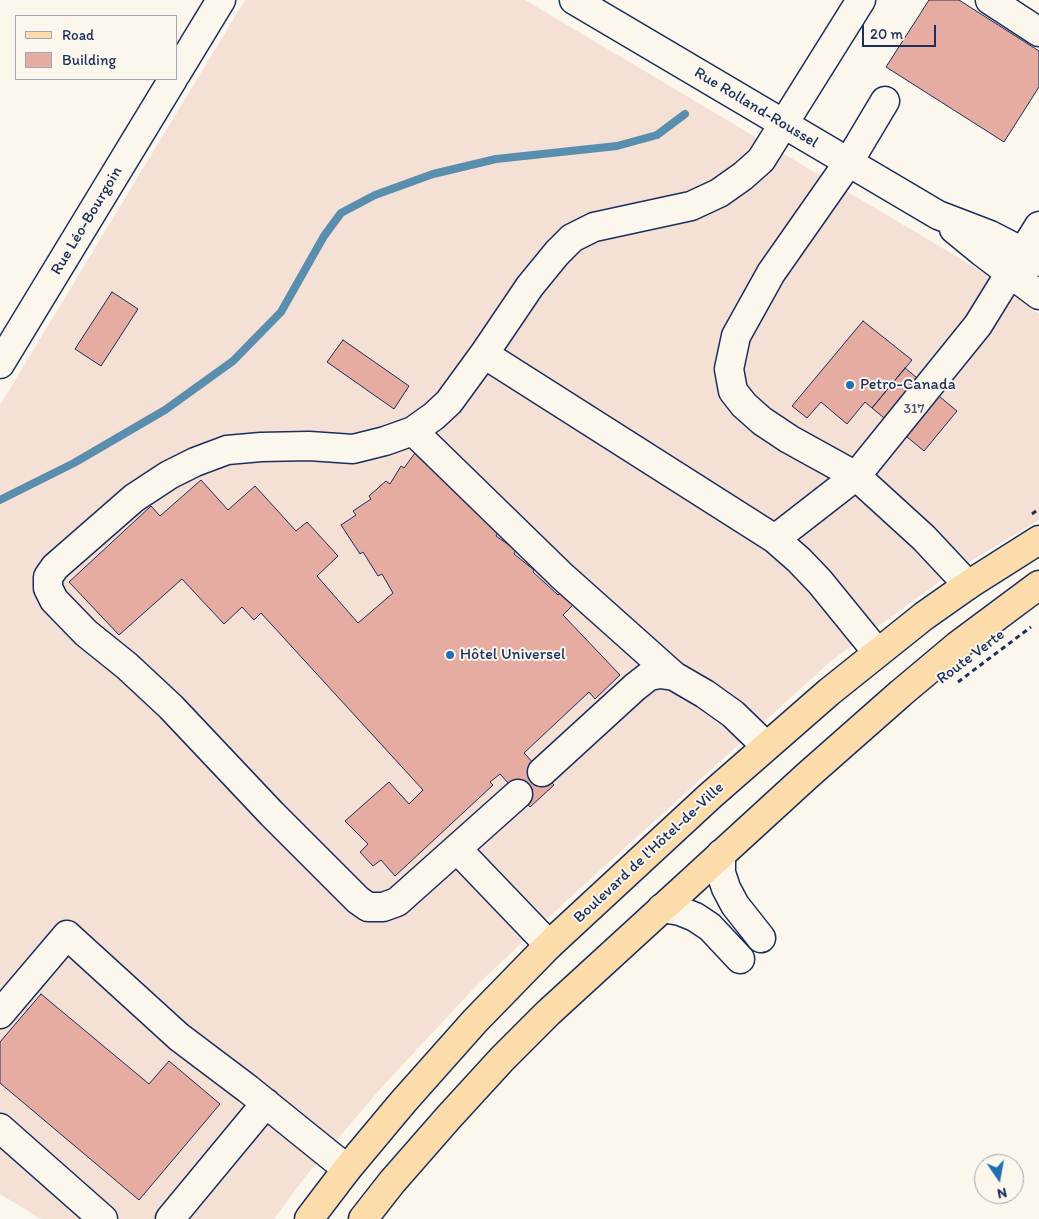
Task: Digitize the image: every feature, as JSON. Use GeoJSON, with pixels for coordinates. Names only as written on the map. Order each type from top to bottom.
{"type":"FeatureCollection","features":[{"type":"Feature","properties":{"kind":"main road","name":"Boulevard de l'Hôtel-de-Ville"},"geometry":{"type":"LineString","coordinates":[[309,1219],[347,1169],[475,1021],[549,945],[766,746],[877,652],[968,585],[1039,540]]}},
{"type":"Feature","properties":{"kind":"main road"},"geometry":{"type":"LineString","coordinates":[[363,1219],[399,1175],[502,1059],[548,1013],[721,854],[901,693],[957,646],[1039,585]]}},
{"type":"Feature","properties":{"kind":"street"},"geometry":{"type":"LineString","coordinates":[[178,71],[221,0]]}},
{"type":"Feature","properties":{"kind":"street","name":"Rue Rolland-Roussel"},"geometry":{"type":"LineString","coordinates":[[574,0],[938,215],[982,252],[1024,262],[1039,295]]}},
{"type":"Feature","properties":{"kind":"street"},"geometry":{"type":"LineString","coordinates":[[674,676],[660,674],[649,676],[547,767],[535,764],[511,787],[513,799],[397,902],[383,907],[368,907],[358,900],[272,814],[171,707],[127,666],[86,633],[54,600],[48,588],[48,577],[55,566],[134,498],[169,475],[195,462],[227,450],[261,447],[309,446],[353,449],[385,441],[413,430],[434,416],[449,402],[530,286],[572,238],[594,227],[691,206],[719,193],[761,160],[861,0]]}},
{"type":"Feature","properties":{"kind":"street"},"geometry":{"type":"LineString","coordinates":[[990,0],[1039,32]]}},
{"type":"Feature","properties":{"kind":"street","name":"Rue Léo-Bourgoin"},"geometry":{"type":"LineString","coordinates":[[0,364],[172,80]]}},
{"type":"Feature","properties":{"kind":"street"},"geometry":{"type":"LineString","coordinates":[[885,101],[848,163],[771,273],[736,336],[729,369],[732,391],[762,421],[789,439],[856,476],[924,538],[968,585]]}},
{"type":"Feature","properties":{"kind":"street"},"geometry":{"type":"LineString","coordinates":[[774,539],[856,476],[978,325],[1024,262],[1039,226]]}},
{"type":"Feature","properties":{"kind":"street"},"geometry":{"type":"LineString","coordinates":[[484,354],[774,539],[799,560],[824,587],[877,652]]}},
{"type":"Feature","properties":{"kind":"street"},"geometry":{"type":"LineString","coordinates":[[413,430],[562,576],[674,676],[734,714],[766,746]]}},
{"type":"Feature","properties":{"kind":"street"},"geometry":{"type":"LineString","coordinates":[[457,849],[549,945]]}},
{"type":"Feature","properties":{"kind":"street"},"geometry":{"type":"LineString","coordinates":[[721,854],[721,874],[726,888],[735,905],[761,938]]}},
{"type":"Feature","properties":{"kind":"street"},"geometry":{"type":"LineString","coordinates":[[662,908],[680,911],[710,927],[740,959]]}},
{"type":"Feature","properties":{"kind":"street"},"geometry":{"type":"LineString","coordinates":[[0,1014],[67,935],[179,1037],[266,1103],[347,1169]]}},
{"type":"Feature","properties":{"kind":"street"},"geometry":{"type":"LineString","coordinates":[[170,1219],[266,1103]]}},
{"type":"Feature","properties":{"kind":"street"},"geometry":{"type":"LineString","coordinates":[[2,1134],[103,1219]]}},
{"type":"Feature","properties":{"kind":"path","name":"Route Verte"},"geometry":{"type":"LineString","coordinates":[[954,685],[1031,626]]}},
{"type":"Feature","properties":{"kind":"shaded area"},"geometry":{"type":"Polygon","coordinates":[[[245,0],[525,0],[986,274],[1039,314],[1039,520],[951,573],[831,661],[565,902],[476,986],[381,1088],[305,1177],[274,1219],[41,1219],[0,1194],[0,405],[245,0]]]}},
{"type":"Feature","properties":{"kind":"building"},"geometry":{"type":"Polygon","coordinates":[[[929,0],[959,0],[1039,51],[1039,87],[1004,142],[886,67],[929,0]]]}},
{"type":"Feature","properties":{"kind":"building"},"geometry":{"type":"Polygon","coordinates":[[[112,292],[138,309],[101,366],[75,349],[112,292]]]}},
{"type":"Feature","properties":{"kind":"building","name":"Petro-Canada"},"geometry":{"type":"Polygon","coordinates":[[[863,321],[912,360],[872,408],[865,402],[847,424],[821,402],[807,418],[792,406],[863,321]]]}},
{"type":"Feature","properties":{"kind":"building"},"geometry":{"type":"Polygon","coordinates":[[[343,340],[409,386],[394,409],[327,362],[343,340]]]}},
{"type":"Feature","properties":{"kind":"building","name":"Petro-Canada"},"geometry":{"type":"Polygon","coordinates":[[[905,368],[957,411],[924,451],[872,408],[905,368]]]}},
{"type":"Feature","properties":{"kind":"building","name":"Hôtel Universel"},"geometry":{"type":"Polygon","coordinates":[[[415,453],[444,475],[441,478],[463,494],[461,497],[482,513],[480,517],[498,532],[496,536],[516,550],[514,554],[534,570],[533,572],[558,595],[562,592],[573,605],[563,615],[620,675],[595,699],[589,692],[524,753],[554,785],[530,807],[500,774],[490,782],[493,785],[395,876],[381,860],[373,866],[360,852],[368,844],[345,821],[389,782],[409,804],[423,790],[261,613],[254,620],[242,607],[224,624],[182,579],[119,635],[69,582],[151,506],[160,516],[201,480],[228,510],[255,486],[296,531],[307,522],[338,556],[317,576],[358,623],[393,593],[382,574],[378,576],[363,552],[360,554],[341,525],[356,515],[353,511],[371,499],[369,496],[386,481],[390,484],[401,466],[404,468],[415,453]]]}},
{"type":"Feature","properties":{"kind":"building"},"geometry":{"type":"Polygon","coordinates":[[[41,994],[149,1084],[169,1061],[220,1104],[139,1200],[0,1083],[0,1042],[41,994]]]}},
{"type":"Feature","properties":{"kind":"waterway"},"geometry":{"type":"LineString","coordinates":[[0,500],[74,463],[165,410],[233,361],[281,312],[324,236],[341,213],[375,195],[433,174],[496,159],[617,146],[657,135],[685,114]]}},
{"type":"Feature","properties":{"kind":"place","name":"Petro-Canada"},"geometry":{"type":"Point","coordinates":[850,385]}},
{"type":"Feature","properties":{"kind":"place","name":"Hôtel Universel"},"geometry":{"type":"Point","coordinates":[450,655]}}]}
